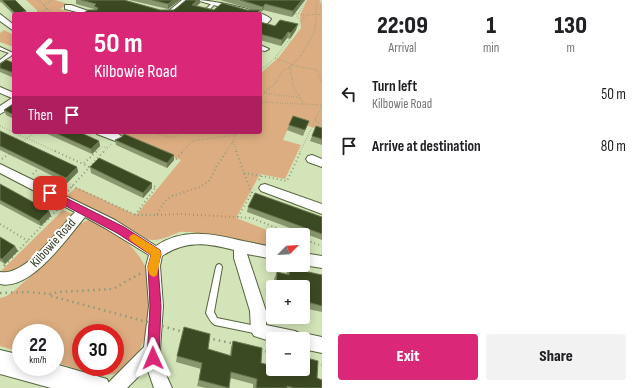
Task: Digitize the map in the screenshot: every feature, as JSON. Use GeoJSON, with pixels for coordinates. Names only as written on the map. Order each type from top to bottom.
{"type":"FeatureCollection","features":[{"type":"Feature","properties":{"kind":"street"},"geometry":{"type":"LineString","coordinates":[[168,12],[186,0]]}},
{"type":"Feature","properties":{"kind":"street"},"geometry":{"type":"LineString","coordinates":[[200,0],[248,12]]}},
{"type":"Feature","properties":{"kind":"street"},"geometry":{"type":"LineString","coordinates":[[68,7],[87,12]]}},
{"type":"Feature","properties":{"kind":"street"},"geometry":{"type":"LineString","coordinates":[[0,16],[12,28]]}},
{"type":"Feature","properties":{"kind":"street"},"geometry":{"type":"LineString","coordinates":[[262,16],[267,19],[262,24]]}},
{"type":"Feature","properties":{"kind":"street"},"geometry":{"type":"LineString","coordinates":[[0,90],[12,95]]}},
{"type":"Feature","properties":{"kind":"street"},"geometry":{"type":"LineString","coordinates":[[0,111],[12,102]]}},
{"type":"Feature","properties":{"kind":"street"},"geometry":{"type":"LineString","coordinates":[[107,134],[118,138]]}},
{"type":"Feature","properties":{"kind":"street","name":"Kilbowie Road"},"geometry":{"type":"LineString","coordinates":[[0,168],[26,180],[131,236],[155,260]]}},
{"type":"Feature","properties":{"kind":"street"},"geometry":{"type":"LineString","coordinates":[[265,188],[322,209]]}},
{"type":"Feature","properties":{"kind":"street","name":"Kilbowie Road"},"geometry":{"type":"LineString","coordinates":[[0,278],[4,280],[15,277],[33,267],[83,210]]}},
{"type":"Feature","properties":{"kind":"street"},"geometry":{"type":"LineString","coordinates":[[163,388],[154,366],[152,350],[156,306],[155,260],[167,245],[198,238],[220,240],[266,252]]}},
{"type":"Feature","properties":{"kind":"street"},"geometry":{"type":"LineString","coordinates":[[240,246],[241,258],[258,311],[259,331],[266,333]]}},
{"type":"Feature","properties":{"kind":"street"},"geometry":{"type":"LineString","coordinates":[[310,259],[322,262]]}},
{"type":"Feature","properties":{"kind":"street"},"geometry":{"type":"LineString","coordinates":[[310,342],[322,345]]}},
{"type":"Feature","properties":{"kind":"street"},"geometry":{"type":"LineString","coordinates":[[115,388],[152,350]]}},
{"type":"Feature","properties":{"kind":"street"},"geometry":{"type":"LineString","coordinates":[[0,362],[98,388]]}},
{"type":"Feature","properties":{"kind":"lane"},"geometry":{"type":"LineString","coordinates":[[206,11],[214,3]]}},
{"type":"Feature","properties":{"kind":"lane"},"geometry":{"type":"LineString","coordinates":[[0,48],[11,53],[10,56],[0,62]]}},
{"type":"Feature","properties":{"kind":"lane"},"geometry":{"type":"LineString","coordinates":[[218,267],[210,313],[215,321],[259,331]]}},
{"type":"Feature","properties":{"kind":"path"},"geometry":{"type":"LineString","coordinates":[[38,0],[51,12]]}},
{"type":"Feature","properties":{"kind":"path"},"geometry":{"type":"LineString","coordinates":[[44,5],[52,0]]}},
{"type":"Feature","properties":{"kind":"path"},"geometry":{"type":"LineString","coordinates":[[298,13],[306,0]]}},
{"type":"Feature","properties":{"kind":"path"},"geometry":{"type":"LineString","coordinates":[[263,93],[275,84],[283,70],[290,67],[300,57],[316,31],[317,0]]}},
{"type":"Feature","properties":{"kind":"path"},"geometry":{"type":"LineString","coordinates":[[320,0],[322,4]]}},
{"type":"Feature","properties":{"kind":"path"},"geometry":{"type":"LineString","coordinates":[[42,12],[47,8]]}},
{"type":"Feature","properties":{"kind":"path"},"geometry":{"type":"LineString","coordinates":[[288,13],[306,15],[317,14],[322,16]]}},
{"type":"Feature","properties":{"kind":"path"},"geometry":{"type":"LineString","coordinates":[[295,14],[301,22]]}},
{"type":"Feature","properties":{"kind":"path"},"geometry":{"type":"LineString","coordinates":[[296,30],[306,15]]}},
{"type":"Feature","properties":{"kind":"path"},"geometry":{"type":"LineString","coordinates":[[262,69],[275,58],[290,39]]}},
{"type":"Feature","properties":{"kind":"path"},"geometry":{"type":"LineString","coordinates":[[275,58],[303,68],[317,70],[322,83]]}},
{"type":"Feature","properties":{"kind":"path"},"geometry":{"type":"LineString","coordinates":[[290,67],[293,86],[304,104]]}},
{"type":"Feature","properties":{"kind":"path"},"geometry":{"type":"LineString","coordinates":[[263,93],[301,98]]}},
{"type":"Feature","properties":{"kind":"path"},"geometry":{"type":"LineString","coordinates":[[244,173],[287,181],[322,106],[262,102]]}},
{"type":"Feature","properties":{"kind":"path"},"geometry":{"type":"LineString","coordinates":[[315,120],[322,127]]}},
{"type":"Feature","properties":{"kind":"path"},"geometry":{"type":"LineString","coordinates":[[0,126],[12,131]]}},
{"type":"Feature","properties":{"kind":"path"},"geometry":{"type":"LineString","coordinates":[[311,129],[316,131]]}},
{"type":"Feature","properties":{"kind":"path"},"geometry":{"type":"LineString","coordinates":[[18,134],[89,168]]}},
{"type":"Feature","properties":{"kind":"path"},"geometry":{"type":"LineString","coordinates":[[16,147],[32,134]]}},
{"type":"Feature","properties":{"kind":"path"},"geometry":{"type":"LineString","coordinates":[[159,134],[172,138],[179,134]]}},
{"type":"Feature","properties":{"kind":"path"},"geometry":{"type":"LineString","coordinates":[[157,215],[164,202],[172,196],[200,187],[210,180],[216,167],[236,135]]}},
{"type":"Feature","properties":{"kind":"path"},"geometry":{"type":"LineString","coordinates":[[169,156],[176,159],[192,141],[236,135]]}},
{"type":"Feature","properties":{"kind":"path"},"geometry":{"type":"LineString","coordinates":[[233,142],[252,194]]}},
{"type":"Feature","properties":{"kind":"path"},"geometry":{"type":"LineString","coordinates":[[0,270],[58,211],[62,200],[72,186],[108,147],[102,147],[83,164]]}},
{"type":"Feature","properties":{"kind":"path"},"geometry":{"type":"LineString","coordinates":[[0,161],[11,152]]}},
{"type":"Feature","properties":{"kind":"path"},"geometry":{"type":"LineString","coordinates":[[51,156],[56,152]]}},
{"type":"Feature","properties":{"kind":"path"},"geometry":{"type":"LineString","coordinates":[[97,159],[103,162]]}},
{"type":"Feature","properties":{"kind":"path"},"geometry":{"type":"LineString","coordinates":[[26,180],[41,166]]}},
{"type":"Feature","properties":{"kind":"path"},"geometry":{"type":"LineString","coordinates":[[238,217],[262,176]]}},
{"type":"Feature","properties":{"kind":"path"},"geometry":{"type":"LineString","coordinates":[[134,215],[156,187],[150,184]]}},
{"type":"Feature","properties":{"kind":"path"},"geometry":{"type":"LineString","coordinates":[[72,186],[134,215],[252,218],[277,228]]}},
{"type":"Feature","properties":{"kind":"path"},"geometry":{"type":"LineString","coordinates":[[47,211],[54,215]]}},
{"type":"Feature","properties":{"kind":"path"},"geometry":{"type":"LineString","coordinates":[[0,224],[29,241]]}},
{"type":"Feature","properties":{"kind":"path"},"geometry":{"type":"LineString","coordinates":[[310,242],[322,246]]}},
{"type":"Feature","properties":{"kind":"path"},"geometry":{"type":"LineString","coordinates":[[50,296],[59,292],[113,289],[155,260]]}},
{"type":"Feature","properties":{"kind":"path"},"geometry":{"type":"LineString","coordinates":[[0,293],[5,294],[24,292],[50,296],[187,333]]}},
{"type":"Feature","properties":{"kind":"path"},"geometry":{"type":"LineString","coordinates":[[202,336],[237,345]]}},
{"type":"Feature","properties":{"kind":"path"},"geometry":{"type":"LineString","coordinates":[[259,350],[266,352]]}},
{"type":"Feature","properties":{"kind":"path"},"geometry":{"type":"LineString","coordinates":[[310,362],[322,365]]}},
{"type":"Feature","properties":{"kind":"shaded area"},"geometry":{"type":"Polygon","coordinates":[[[26,0],[55,0],[68,4],[60,9],[69,12],[37,12],[37,10],[26,0]]]}},
{"type":"Feature","properties":{"kind":"shaded area"},"geometry":{"type":"Polygon","coordinates":[[[307,0],[319,0],[322,5],[322,130],[291,121],[283,140],[301,145],[285,179],[260,174],[236,218],[266,230],[266,246],[190,232],[179,232],[159,239],[146,239],[66,197],[76,187],[136,215],[181,160],[119,134],[262,134],[262,72],[279,57],[301,28],[300,15],[307,0]]]}},
{"type":"Feature","properties":{"kind":"shaded area"},"geometry":{"type":"Polygon","coordinates":[[[4,30],[12,34],[12,46],[0,42],[0,33],[4,30]]]}},
{"type":"Feature","properties":{"kind":"shaded area"},"geometry":{"type":"Polygon","coordinates":[[[63,210],[73,214],[22,272],[9,276],[1,271],[63,210]]]}},
{"type":"Feature","properties":{"kind":"shaded area"},"geometry":{"type":"Polygon","coordinates":[[[88,220],[97,222],[123,238],[137,253],[142,261],[149,281],[150,296],[147,329],[135,358],[124,369],[124,324],[72,324],[72,368],[64,365],[64,324],[12,324],[12,349],[0,346],[0,298],[12,293],[29,278],[76,226],[88,220]]]}},
{"type":"Feature","properties":{"kind":"building"},"geometry":{"type":"Polygon","coordinates":[[[2,0],[15,0],[26,11],[14,12],[2,0]]]}},
{"type":"Feature","properties":{"kind":"building"},"geometry":{"type":"Polygon","coordinates":[[[81,0],[124,0],[160,10],[174,10],[186,0],[197,0],[192,5],[214,10],[222,3],[247,10],[260,10],[258,12],[85,12],[88,10],[97,10],[98,8],[94,6],[96,4],[81,0]]]}},
{"type":"Feature","properties":{"kind":"building"},"geometry":{"type":"Polygon","coordinates":[[[152,0],[173,0],[168,4],[152,0]]]}},
{"type":"Feature","properties":{"kind":"building"},"geometry":{"type":"Polygon","coordinates":[[[240,0],[302,0],[293,11],[265,4],[263,7],[240,0]]]}},
{"type":"Feature","properties":{"kind":"building"},"geometry":{"type":"Polygon","coordinates":[[[280,20],[298,24],[291,33],[288,32],[282,40],[262,35],[262,23],[275,26],[280,20]]]}},
{"type":"Feature","properties":{"kind":"building"},"geometry":{"type":"Polygon","coordinates":[[[6,60],[12,62],[12,72],[0,68],[0,64],[6,60]]]}},
{"type":"Feature","properties":{"kind":"building"},"geometry":{"type":"Polygon","coordinates":[[[12,105],[12,114],[4,110],[12,105]]]}},
{"type":"Feature","properties":{"kind":"building"},"geometry":{"type":"Polygon","coordinates":[[[293,116],[309,121],[305,130],[289,125],[293,116]]]}},
{"type":"Feature","properties":{"kind":"building"},"geometry":{"type":"Polygon","coordinates":[[[316,126],[322,128],[322,139],[312,136],[316,126]]]}},
{"type":"Feature","properties":{"kind":"building"},"geometry":{"type":"Polygon","coordinates":[[[0,131],[77,167],[66,178],[0,146],[0,131]]]}},
{"type":"Feature","properties":{"kind":"building"},"geometry":{"type":"Polygon","coordinates":[[[57,134],[83,134],[99,141],[91,149],[57,134]]]}},
{"type":"Feature","properties":{"kind":"building"},"geometry":{"type":"Polygon","coordinates":[[[124,134],[174,155],[167,163],[115,140],[122,137],[124,134]]]}},
{"type":"Feature","properties":{"kind":"building"},"geometry":{"type":"Polygon","coordinates":[[[99,158],[152,183],[143,193],[90,167],[99,158]]]}},
{"type":"Feature","properties":{"kind":"building"},"geometry":{"type":"Polygon","coordinates":[[[0,184],[49,211],[39,221],[0,200],[0,184]]]}},
{"type":"Feature","properties":{"kind":"building"},"geometry":{"type":"Polygon","coordinates":[[[255,193],[322,217],[322,234],[310,230],[310,228],[306,228],[248,207],[255,193]]]}},
{"type":"Feature","properties":{"kind":"building"},"geometry":{"type":"Polygon","coordinates":[[[0,237],[15,246],[2,259],[0,258],[0,237]]]}},
{"type":"Feature","properties":{"kind":"building"},"geometry":{"type":"Polygon","coordinates":[[[277,272],[289,275],[289,272],[308,272],[322,275],[322,306],[310,303],[310,280],[276,280],[277,272]]]}},
{"type":"Feature","properties":{"kind":"building"},"geometry":{"type":"Polygon","coordinates":[[[184,327],[210,334],[208,349],[231,356],[233,341],[262,348],[261,363],[266,364],[266,376],[310,376],[310,359],[318,361],[317,378],[322,380],[322,388],[295,388],[287,386],[287,388],[256,388],[257,379],[231,372],[229,388],[199,380],[202,363],[177,356],[184,327]]]}},
{"type":"Feature","properties":{"kind":"slow traffic"},"geometry":{"type":"LineString","coordinates":[[134,238],[156,254],[153,266],[154,272]]}},
{"type":"Feature","properties":{"kind":"route"},"geometry":{"type":"LineString","coordinates":[[50,193],[121,230],[156,254],[153,266],[156,306],[153,332],[153,358]]}}]}
